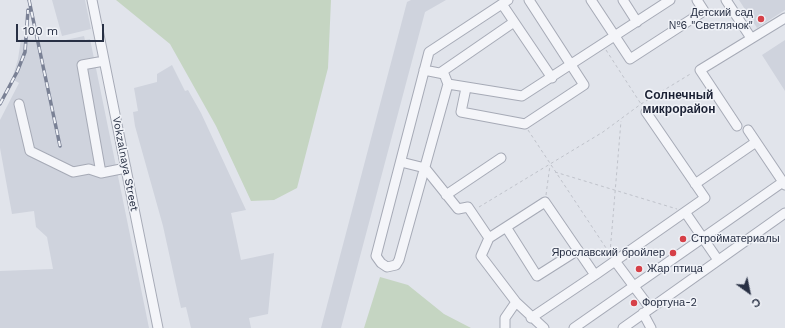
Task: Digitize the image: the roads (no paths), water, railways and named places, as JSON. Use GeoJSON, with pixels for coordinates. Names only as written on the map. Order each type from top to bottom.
{"type":"FeatureCollection","features":[{"type":"Feature","properties":{"kind":"street","name":"Vokzalnaya Street"},"geometry":{"type":"LineString","coordinates":[[92,0],[158,328]]}},
{"type":"Feature","properties":{"kind":"street"},"geometry":{"type":"LineString","coordinates":[[466,88],[461,112],[525,124],[584,85],[529,0]]}},
{"type":"Feature","properties":{"kind":"street"},"geometry":{"type":"LineString","coordinates":[[591,0],[630,59],[704,11],[697,0]]}},
{"type":"Feature","properties":{"kind":"street"},"geometry":{"type":"LineString","coordinates":[[622,0],[637,22]]}},
{"type":"Feature","properties":{"kind":"street"},"geometry":{"type":"LineString","coordinates":[[448,84],[522,96],[552,78],[670,0]]}},
{"type":"Feature","properties":{"kind":"street"},"geometry":{"type":"LineString","coordinates":[[726,0],[751,38]]}},
{"type":"Feature","properties":{"kind":"street"},"geometry":{"type":"LineString","coordinates":[[424,70],[444,74],[448,84],[400,260],[396,265],[387,267],[376,256],[401,162],[424,70],[429,52],[505,2],[514,22],[552,78]]}},
{"type":"Feature","properties":{"kind":"street"},"geometry":{"type":"LineString","coordinates":[[737,126],[700,70],[785,18]]}},
{"type":"Feature","properties":{"kind":"street"},"geometry":{"type":"LineString","coordinates":[[440,73],[514,22]]}},
{"type":"Feature","properties":{"kind":"street"},"geometry":{"type":"LineString","coordinates":[[101,173],[82,65],[104,61]]}},
{"type":"Feature","properties":{"kind":"street"},"geometry":{"type":"LineString","coordinates":[[19,104],[30,151],[73,172],[89,169],[101,173],[126,168]]}},
{"type":"Feature","properties":{"kind":"street"},"geometry":{"type":"LineString","coordinates":[[531,318],[595,275],[612,258],[705,198],[644,108]]}},
{"type":"Feature","properties":{"kind":"street"},"geometry":{"type":"LineString","coordinates":[[574,328],[703,237],[784,184],[748,130]]}},
{"type":"Feature","properties":{"kind":"street"},"geometry":{"type":"LineString","coordinates":[[695,184],[756,142]]}},
{"type":"Feature","properties":{"kind":"street"},"geometry":{"type":"LineString","coordinates":[[446,195],[501,158]]}},
{"type":"Feature","properties":{"kind":"street"},"geometry":{"type":"LineString","coordinates":[[401,162],[425,168],[458,208],[468,207],[489,238]]}},
{"type":"Feature","properties":{"kind":"street"},"geometry":{"type":"LineString","coordinates":[[544,328],[531,318],[516,302],[481,256],[489,238],[545,202],[595,275]]}},
{"type":"Feature","properties":{"kind":"street"},"geometry":{"type":"LineString","coordinates":[[685,212],[718,260]]}},
{"type":"Feature","properties":{"kind":"street"},"geometry":{"type":"LineString","coordinates":[[623,328],[785,213]]}},
{"type":"Feature","properties":{"kind":"street"},"geometry":{"type":"LineString","coordinates":[[506,227],[537,276],[578,250]]}},
{"type":"Feature","properties":{"kind":"street"},"geometry":{"type":"LineString","coordinates":[[612,258],[647,310],[651,328]]}},
{"type":"Feature","properties":{"kind":"street"},"geometry":{"type":"LineString","coordinates":[[505,328],[505,318],[516,302]]}},
{"type":"Feature","properties":{"kind":"railway"},"geometry":{"type":"LineString","coordinates":[[29,0],[60,146]]}},
{"type":"Feature","properties":{"kind":"railway"},"geometry":{"type":"LineString","coordinates":[[0,104],[17,72],[25,52],[28,10]]}},
{"type":"Feature","properties":{"kind":"place","name":"Детский сад №6 \"Светлячок\""},"geometry":{"type":"Point","coordinates":[761,19]}},
{"type":"Feature","properties":{"kind":"place","name":"Стройматериалы"},"geometry":{"type":"Point","coordinates":[683,239]}},
{"type":"Feature","properties":{"kind":"place","name":"Ярославский бройлер"},"geometry":{"type":"Point","coordinates":[673,253]}},
{"type":"Feature","properties":{"kind":"place","name":"Жар птица"},"geometry":{"type":"Point","coordinates":[639,269]}},
{"type":"Feature","properties":{"kind":"place","name":"Фортуна-2"},"geometry":{"type":"Point","coordinates":[634,303]}},
{"type":"Feature","properties":{"kind":"district","name":"Солнечный микрорайон"},"geometry":{"type":"Point","coordinates":[679,102]}}]}
